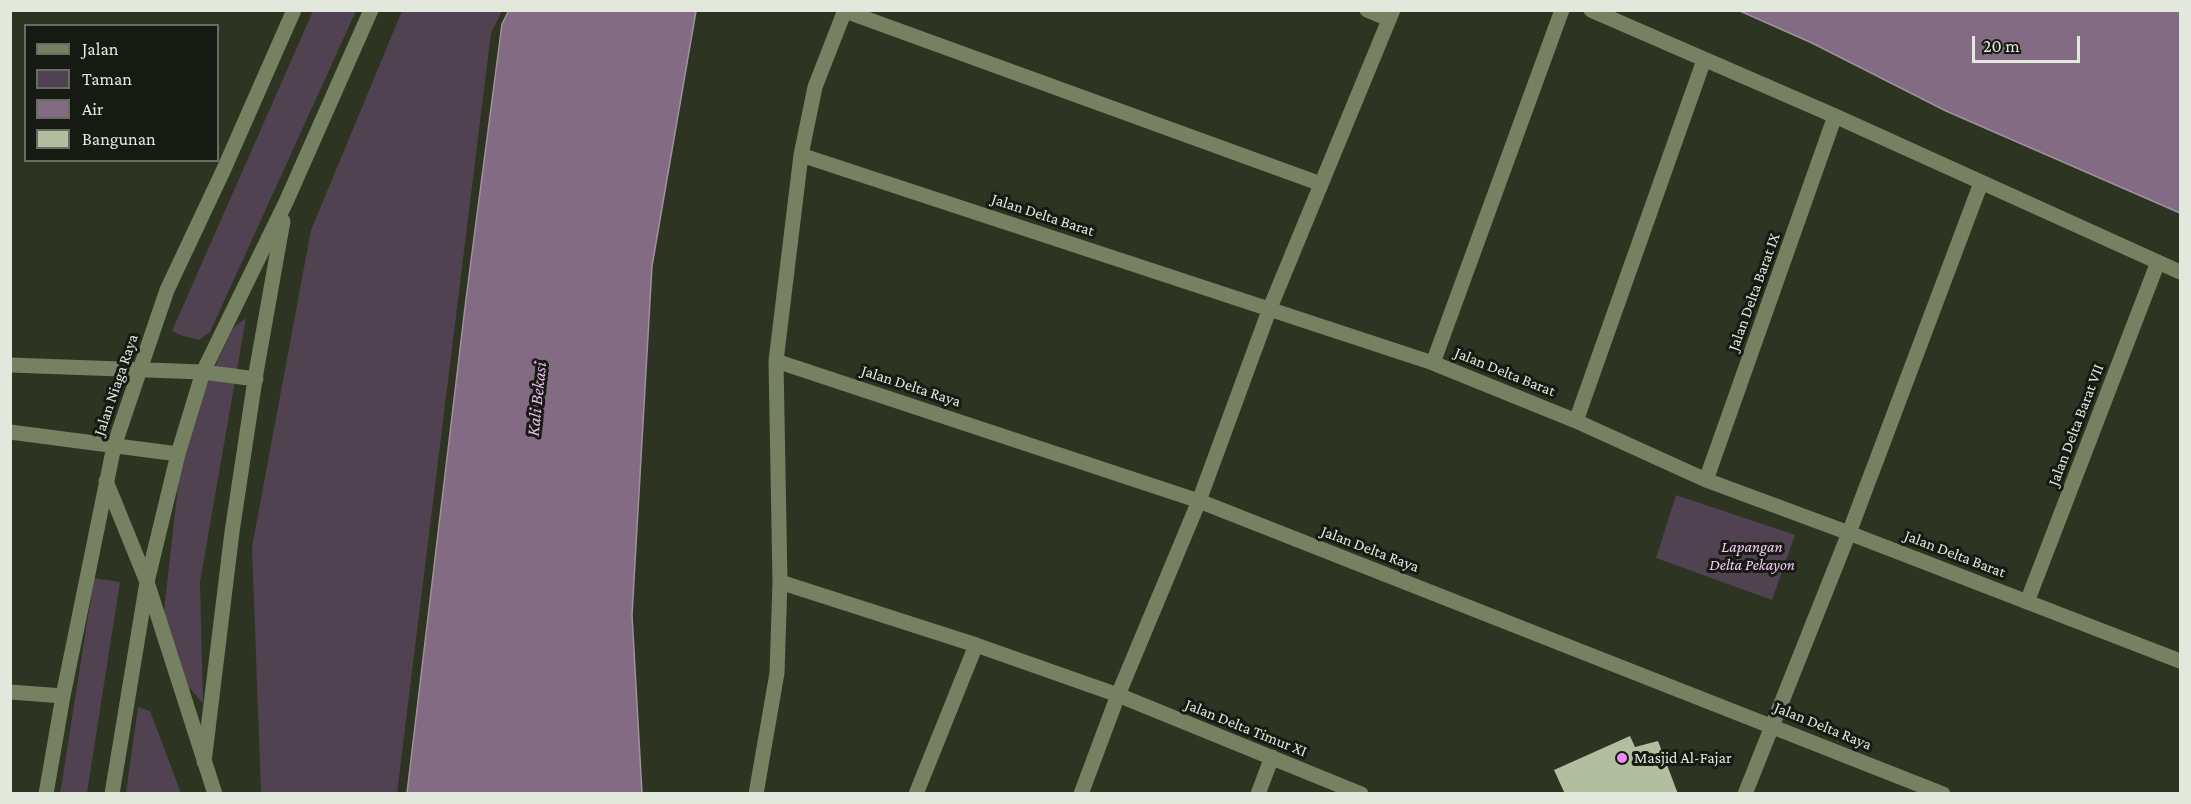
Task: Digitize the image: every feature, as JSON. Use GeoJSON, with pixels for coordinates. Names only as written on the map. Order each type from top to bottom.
{"type":"FeatureCollection","features":[{"type":"Feature","properties":{"kind":"street","name":"Jalan Niaga Raya"},"geometry":{"type":"LineString","coordinates":[[46,794],[63,696],[114,446],[166,290],[224,170],[294,10]]}},
{"type":"Feature","properties":{"kind":"street"},"geometry":{"type":"LineString","coordinates":[[112,794],[147,582],[178,454],[203,372],[286,202],[371,10]]}},
{"type":"Feature","properties":{"kind":"street"},"geometry":{"type":"LineString","coordinates":[[756,794],[777,673],[780,582],[776,361],[801,155],[815,87],[845,10],[1321,184]]}},
{"type":"Feature","properties":{"kind":"street"},"geometry":{"type":"LineString","coordinates":[[1081,794],[1118,695],[1199,501],[1270,308],[1391,15],[1367,10]]}},
{"type":"Feature","properties":{"kind":"street"},"geometry":{"type":"LineString","coordinates":[[1433,363],[1562,10]]}},
{"type":"Feature","properties":{"kind":"street"},"geometry":{"type":"LineString","coordinates":[[1591,10],[1836,116],[2181,272]]}},
{"type":"Feature","properties":{"kind":"street"},"geometry":{"type":"LineString","coordinates":[[1576,421],[1704,60]]}},
{"type":"Feature","properties":{"kind":"street","name":"Jalan Delta Barat IX"},"geometry":{"type":"LineString","coordinates":[[1706,480],[1836,116]]}},
{"type":"Feature","properties":{"kind":"street","name":"Jalan Delta Barat"},"geometry":{"type":"LineString","coordinates":[[801,155],[1433,363],[1576,421],[1706,480],[1849,532],[2181,661]]}},
{"type":"Feature","properties":{"kind":"street"},"geometry":{"type":"LineString","coordinates":[[1746,794],[1849,532],[1981,183]]}},
{"type":"Feature","properties":{"kind":"street"},"geometry":{"type":"LineString","coordinates":[[204,762],[232,532],[286,202]]}},
{"type":"Feature","properties":{"kind":"street","name":"Jalan Delta Barat VII"},"geometry":{"type":"LineString","coordinates":[[2027,602],[2158,262]]}},
{"type":"Feature","properties":{"kind":"street","name":"Jalan Delta Raya"},"geometry":{"type":"LineString","coordinates":[[776,361],[1199,501],[1943,794]]}},
{"type":"Feature","properties":{"kind":"street"},"geometry":{"type":"LineString","coordinates":[[10,365],[203,372],[256,379]]}},
{"type":"Feature","properties":{"kind":"street"},"geometry":{"type":"LineString","coordinates":[[10,432],[178,454]]}},
{"type":"Feature","properties":{"kind":"street"},"geometry":{"type":"LineString","coordinates":[[106,481],[147,582],[215,794]]}},
{"type":"Feature","properties":{"kind":"street","name":"Jalan Delta Timur XI"},"geometry":{"type":"LineString","coordinates":[[780,582],[976,645],[1118,695],[1361,794]]}},
{"type":"Feature","properties":{"kind":"street"},"geometry":{"type":"LineString","coordinates":[[916,794],[976,645]]}},
{"type":"Feature","properties":{"kind":"street"},"geometry":{"type":"LineString","coordinates":[[10,692],[63,696]]}},
{"type":"Feature","properties":{"kind":"street"},"geometry":{"type":"LineString","coordinates":[[1258,794],[1272,758]]}},
{"type":"Feature","properties":{"kind":"green space"},"geometry":{"type":"Polygon","coordinates":[[[313,11],[356,11],[210,332],[199,340],[183,336],[172,331],[313,11]]]}},
{"type":"Feature","properties":{"kind":"green space"},"geometry":{"type":"Polygon","coordinates":[[[402,11],[502,11],[491,33],[397,793],[261,793],[252,547],[311,230],[402,11]]]}},
{"type":"Feature","properties":{"kind":"green space"},"geometry":{"type":"Polygon","coordinates":[[[246,318],[200,582],[203,703],[183,681],[163,620],[184,433],[233,328],[246,318]]]}},
{"type":"Feature","properties":{"kind":"green space","name":"Lapangan Delta Pekayon"},"geometry":{"type":"Polygon","coordinates":[[[1676,495],[1795,535],[1772,600],[1656,558],[1676,495]]]}},
{"type":"Feature","properties":{"kind":"green space"},"geometry":{"type":"Polygon","coordinates":[[[94,578],[120,582],[87,793],[60,794],[94,578]]]}},
{"type":"Feature","properties":{"kind":"green space"},"geometry":{"type":"Polygon","coordinates":[[[138,707],[150,711],[181,793],[126,793],[138,707]]]}},
{"type":"Feature","properties":{"kind":"water","name":"Kali Bekasi"},"geometry":{"type":"Polygon","coordinates":[[[509,10],[696,11],[652,266],[632,615],[642,793],[407,793],[466,299],[502,24],[509,10]]]}},
{"type":"Feature","properties":{"kind":"water"},"geometry":{"type":"Polygon","coordinates":[[[1740,11],[2180,11],[2180,213],[1946,111],[1812,43],[1740,11]]]}},
{"type":"Feature","properties":{"kind":"building","name":"Masjid Al-Fajar"},"geometry":{"type":"Polygon","coordinates":[[[1630,736],[1635,747],[1658,741],[1678,794],[1565,794],[1554,770],[1630,736]]]}},
{"type":"Feature","properties":{"kind":"place","name":"Masjid Al-Fajar"},"geometry":{"type":"Point","coordinates":[1622,758]}}]}
